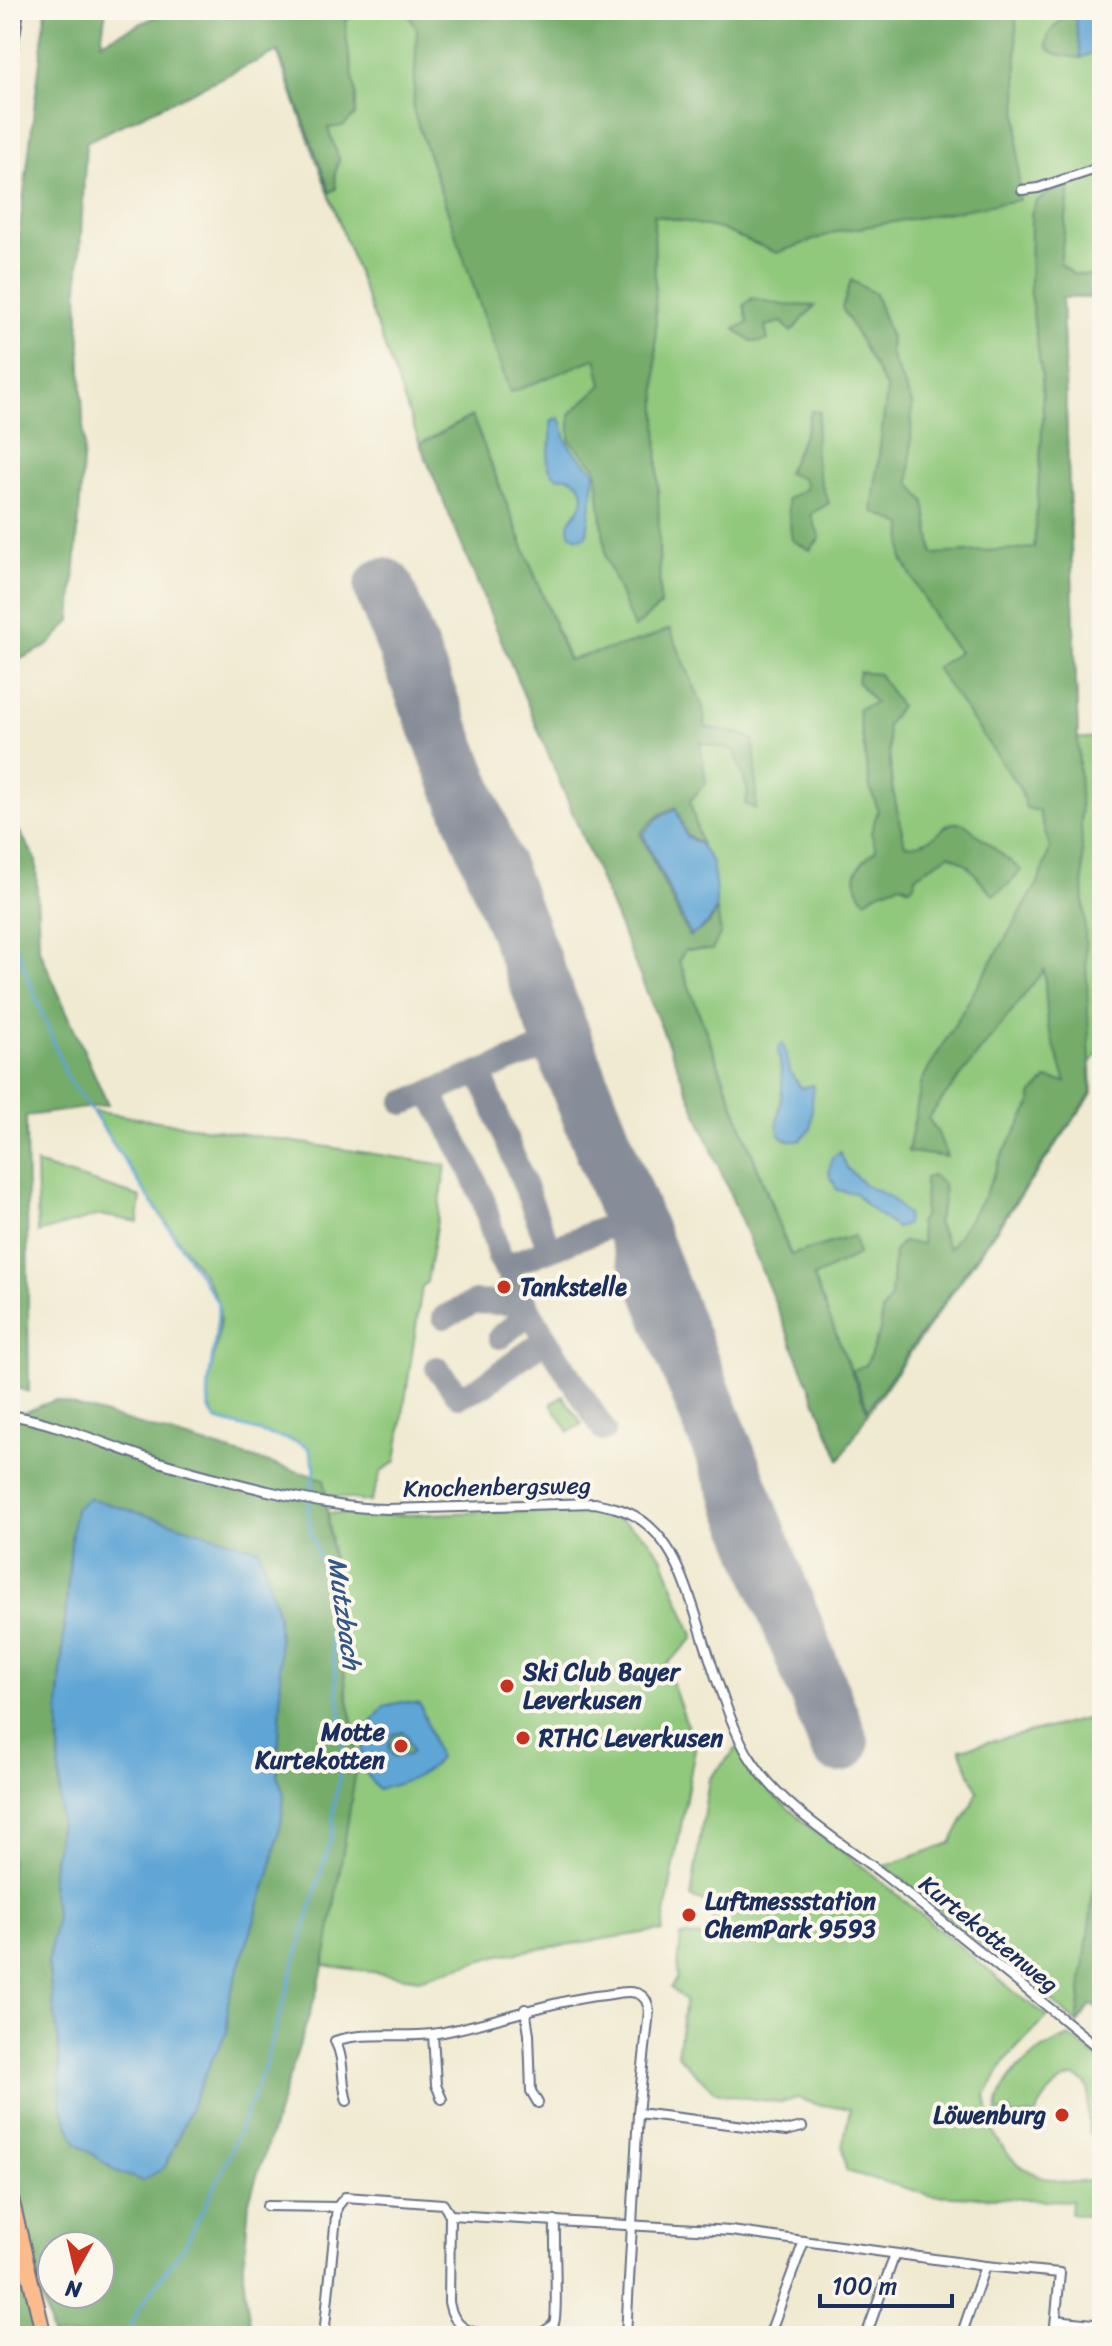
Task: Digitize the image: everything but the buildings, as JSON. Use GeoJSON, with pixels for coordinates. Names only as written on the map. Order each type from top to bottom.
{"type":"FeatureCollection","features":[{"type":"Feature","properties":{"kind":"highway"},"geometry":{"type":"LineString","coordinates":[[10,49],[16,10]]}},
{"type":"Feature","properties":{"kind":"highway"},"geometry":{"type":"LineString","coordinates":[[10,2194],[44,2336]]}},
{"type":"Feature","properties":{"kind":"street"},"geometry":{"type":"LineString","coordinates":[[1022,190],[1038,188],[1102,167]]}},
{"type":"Feature","properties":{"kind":"street","name":"Knochenbergsweg"},"geometry":{"type":"LineString","coordinates":[[10,1415],[80,1432],[145,1457],[225,1481],[321,1502],[365,1509],[595,1503],[618,1508],[637,1517],[674,1558],[748,1754],[771,1787],[849,1850]]}},
{"type":"Feature","properties":{"kind":"street","name":"Kurtekottenweg"},"geometry":{"type":"LineString","coordinates":[[849,1850],[1008,1973],[1102,2051]]}},
{"type":"Feature","properties":{"kind":"street"},"geometry":{"type":"LineString","coordinates":[[347,2101],[341,2052],[335,2041],[350,2036],[433,2034],[525,2009],[590,1996],[639,1993],[648,2003],[649,2011],[638,2113],[626,2336]]}},
{"type":"Feature","properties":{"kind":"street"},"geometry":{"type":"LineString","coordinates":[[525,2009],[531,2091],[538,2103]]}},
{"type":"Feature","properties":{"kind":"street"},"geometry":{"type":"LineString","coordinates":[[433,2034],[436,2085],[442,2099]]}},
{"type":"Feature","properties":{"kind":"street"},"geometry":{"type":"LineString","coordinates":[[638,2113],[786,2131],[802,2127]]}},
{"type":"Feature","properties":{"kind":"street"},"geometry":{"type":"LineString","coordinates":[[325,2326],[337,2207],[345,2197],[443,2204],[450,2215],[451,2314],[458,2325],[469,2332],[513,2336]]}},
{"type":"Feature","properties":{"kind":"street"},"geometry":{"type":"LineString","coordinates":[[267,2206],[337,2207]]}},
{"type":"Feature","properties":{"kind":"street"},"geometry":{"type":"LineString","coordinates":[[450,2215],[731,2231],[985,2266],[1060,2273],[1054,2336]]}},
{"type":"Feature","properties":{"kind":"street"},"geometry":{"type":"LineString","coordinates":[[532,2336],[541,2334],[553,2323],[556,2314],[555,2220]]}},
{"type":"Feature","properties":{"kind":"street"},"geometry":{"type":"LineString","coordinates":[[769,2336],[804,2241]]}},
{"type":"Feature","properties":{"kind":"street"},"geometry":{"type":"LineString","coordinates":[[866,2336],[895,2254]]}},
{"type":"Feature","properties":{"kind":"street"},"geometry":{"type":"LineString","coordinates":[[961,2336],[985,2266]]}},
{"type":"Feature","properties":{"kind":"street"},"geometry":{"type":"LineString","coordinates":[[1056,2320],[1102,2325]]}},
{"type":"Feature","properties":{"kind":"green space"},"geometry":{"type":"Polygon","coordinates":[[[46,10],[106,10],[101,42],[170,10],[367,10],[346,20],[355,115],[343,126],[328,128],[339,159],[335,174],[336,189],[330,192],[278,51],[86,142],[78,290],[84,447],[71,621],[48,646],[10,664],[10,310],[46,10]]]}},
{"type":"Feature","properties":{"kind":"green space"},"geometry":{"type":"Polygon","coordinates":[[[366,10],[1102,10],[1102,298],[1062,298],[1078,738],[1102,739],[1102,1048],[1091,1063],[1092,1094],[868,1413],[813,1277],[858,1255],[854,1237],[791,1255],[679,960],[685,950],[712,950],[716,911],[709,924],[689,937],[603,744],[472,416],[420,444],[277,52],[366,10]]]}},
{"type":"Feature","properties":{"kind":"green space"},"geometry":{"type":"Polygon","coordinates":[[[406,10],[1016,10],[1019,200],[836,232],[777,253],[720,229],[654,215],[660,606],[634,628],[606,558],[596,467],[570,441],[570,414],[602,385],[596,358],[510,393],[413,110],[417,30],[406,10]]]}},
{"type":"Feature","properties":{"kind":"green space"},"geometry":{"type":"Polygon","coordinates":[[[1070,10],[1082,10],[1076,18],[1081,58],[1057,54],[1048,47],[1049,34],[1070,10]]]}},
{"type":"Feature","properties":{"kind":"green space"},"geometry":{"type":"Polygon","coordinates":[[[1066,184],[1070,188],[1060,263],[1073,274],[1102,277],[1102,297],[1062,298],[1091,1094],[868,1409],[852,1370],[866,1365],[880,1331],[882,1311],[891,1297],[894,1252],[902,1242],[922,1244],[919,1223],[924,1215],[925,1178],[933,1176],[943,1184],[944,1198],[937,1223],[949,1249],[984,1197],[999,1161],[1031,1105],[1031,1095],[1047,1079],[1066,1082],[1048,1027],[1044,970],[928,1118],[938,1133],[947,1157],[908,1152],[922,1080],[1038,883],[1050,848],[1039,811],[1026,808],[1020,789],[936,668],[959,652],[942,631],[902,559],[903,525],[872,511],[887,390],[842,308],[851,280],[875,294],[891,338],[890,353],[912,403],[910,483],[925,502],[933,554],[1034,548],[1043,415],[1042,379],[1030,293],[1031,214],[1036,201],[1066,184]]]}},
{"type":"Feature","properties":{"kind":"green space"},"geometry":{"type":"Polygon","coordinates":[[[752,298],[784,305],[815,306],[791,332],[782,322],[765,326],[768,340],[758,342],[735,329],[748,323],[744,305],[752,298]]]}},
{"type":"Feature","properties":{"kind":"green space"},"geometry":{"type":"Polygon","coordinates":[[[811,411],[820,412],[816,458],[829,503],[811,514],[820,538],[810,550],[792,540],[787,499],[806,488],[803,479],[787,473],[807,428],[811,411]]]}},
{"type":"Feature","properties":{"kind":"green space"},"geometry":{"type":"Polygon","coordinates":[[[472,416],[568,660],[643,640],[670,629],[703,707],[705,727],[753,739],[756,809],[745,804],[748,792],[735,751],[700,742],[706,782],[690,801],[701,844],[686,834],[676,807],[659,815],[640,833],[689,937],[709,924],[717,910],[721,933],[712,950],[685,950],[679,960],[790,1255],[854,1236],[858,1255],[813,1277],[868,1413],[840,1460],[420,444],[472,416]]]}},
{"type":"Feature","properties":{"kind":"green space"},"geometry":{"type":"Polygon","coordinates":[[[859,672],[879,674],[900,706],[887,725],[892,786],[905,845],[925,841],[951,824],[966,825],[1021,870],[1008,885],[993,895],[967,865],[950,854],[916,876],[910,888],[900,884],[865,900],[859,892],[856,872],[876,850],[871,832],[878,810],[870,787],[858,709],[875,703],[857,681],[859,672]]]}},
{"type":"Feature","properties":{"kind":"green space"},"geometry":{"type":"Polygon","coordinates":[[[10,816],[36,859],[39,949],[108,1105],[26,1116],[29,1392],[10,1386],[10,816]]]}},
{"type":"Feature","properties":{"kind":"green space"},"geometry":{"type":"Polygon","coordinates":[[[92,1111],[446,1165],[427,1282],[422,1287],[396,1461],[381,1472],[371,1502],[313,1493],[315,1468],[309,1448],[217,1420],[210,1408],[208,1394],[220,1314],[214,1293],[92,1111]]]}},
{"type":"Feature","properties":{"kind":"green space"},"geometry":{"type":"Polygon","coordinates":[[[36,1164],[141,1197],[138,1222],[100,1215],[38,1233],[36,1164]]]}},
{"type":"Feature","properties":{"kind":"green space"},"geometry":{"type":"Polygon","coordinates":[[[563,1396],[582,1424],[569,1432],[551,1404],[563,1396]]]}},
{"type":"Feature","properties":{"kind":"green space"},"geometry":{"type":"Polygon","coordinates":[[[55,1400],[324,1479],[346,1690],[357,1764],[328,1945],[318,1988],[249,2201],[243,2275],[251,2332],[361,2336],[52,2336],[46,2310],[116,2310],[116,2230],[36,2230],[36,2271],[10,2166],[10,1418],[55,1400]],[[174,1525],[72,1531],[59,1698],[60,1823],[51,1881],[56,1920],[48,1963],[58,2039],[62,2109],[99,2157],[116,2171],[165,2167],[211,2061],[227,2033],[228,2002],[270,1872],[284,1794],[277,1775],[281,1702],[278,1616],[259,1549],[174,1525]]]}},
{"type":"Feature","properties":{"kind":"green space","name":"RTHC Leverkusen"},"geometry":{"type":"Polygon","coordinates":[[[507,1511],[607,1513],[637,1530],[663,1559],[694,1638],[666,1665],[695,1748],[662,1932],[500,1955],[419,1979],[323,1965],[354,1728],[346,1690],[328,1513],[411,1515],[507,1511]]]}},
{"type":"Feature","properties":{"kind":"green space"},"geometry":{"type":"Polygon","coordinates":[[[1102,1715],[1102,1821],[1077,2024],[1009,1960],[990,1953],[885,1866],[951,1843],[978,1792],[960,1749],[1102,1715]]]}},
{"type":"Feature","properties":{"kind":"green space"},"geometry":{"type":"Polygon","coordinates":[[[403,1732],[412,1750],[409,1755],[394,1757],[389,1750],[390,1740],[394,1734],[403,1732]]]}},
{"type":"Feature","properties":{"kind":"green space"},"geometry":{"type":"Polygon","coordinates":[[[738,1747],[772,1794],[807,1825],[1048,2016],[1008,2057],[986,2095],[991,2124],[1002,2147],[1013,2159],[1039,2175],[1070,2182],[1102,2179],[1102,2218],[1070,2214],[1071,2201],[930,2195],[846,2171],[843,2144],[850,2109],[798,2098],[781,2103],[726,2095],[714,2091],[677,2055],[685,2000],[671,1988],[677,1979],[681,1936],[711,1937],[714,1906],[691,1897],[709,1779],[738,1747]]]}},
{"type":"Feature","properties":{"kind":"green space"},"geometry":{"type":"Polygon","coordinates":[[[1102,1821],[1102,2009],[1091,2005],[1077,2024],[1102,1821]]]}},
{"type":"Feature","properties":{"kind":"green space"},"geometry":{"type":"Polygon","coordinates":[[[1070,2036],[1102,2062],[1102,2133],[1088,2134],[1088,2089],[1075,2077],[1055,2087],[1033,2119],[1030,2115],[1012,2117],[1010,2110],[997,2113],[999,2099],[1012,2075],[1034,2056],[1070,2036]]]}},
{"type":"Feature","properties":{"kind":"green space"},"geometry":{"type":"Polygon","coordinates":[[[10,2234],[34,2334],[35,2336],[10,2336],[10,2234]]]}},
{"type":"Feature","properties":{"kind":"water"},"geometry":{"type":"Polygon","coordinates":[[[1082,10],[1102,10],[1102,55],[1091,53],[1081,58],[1075,18],[1082,10]]]}},
{"type":"Feature","properties":{"kind":"water"},"geometry":{"type":"Polygon","coordinates":[[[559,418],[570,446],[595,471],[587,534],[584,537],[571,535],[569,527],[583,499],[581,487],[574,480],[557,477],[548,465],[552,420],[559,418]]]}},
{"type":"Feature","properties":{"kind":"water"},"geometry":{"type":"Polygon","coordinates":[[[676,809],[686,836],[699,844],[712,862],[716,891],[716,909],[708,923],[691,936],[643,834],[661,816],[676,809]]]}},
{"type":"Feature","properties":{"kind":"water"},"geometry":{"type":"Polygon","coordinates":[[[783,1044],[790,1072],[801,1088],[813,1085],[811,1129],[799,1141],[788,1140],[778,1131],[782,1085],[778,1050],[783,1044]]]}},
{"type":"Feature","properties":{"kind":"water"},"geometry":{"type":"Polygon","coordinates":[[[840,1152],[847,1168],[865,1185],[890,1197],[907,1215],[906,1225],[896,1228],[855,1193],[837,1190],[829,1173],[832,1157],[840,1152]]]}},
{"type":"Feature","properties":{"kind":"water"},"geometry":{"type":"Polygon","coordinates":[[[89,1498],[259,1549],[278,1616],[281,1702],[277,1775],[284,1794],[270,1872],[228,2002],[227,2033],[211,2061],[165,2167],[142,2181],[116,2171],[76,2142],[62,2109],[58,2039],[48,1963],[56,1920],[51,1881],[60,1823],[59,1698],[72,1531],[75,1508],[89,1498]]]}},
{"type":"Feature","properties":{"kind":"water"},"geometry":{"type":"Polygon","coordinates":[[[402,1702],[420,1704],[439,1758],[420,1775],[378,1790],[364,1768],[362,1747],[370,1727],[384,1706],[402,1702]],[[403,1732],[394,1734],[390,1740],[389,1750],[394,1757],[408,1755],[412,1751],[403,1732]]]}},
{"type":"Feature","properties":{"kind":"waterway","name":"Mutzbach"},"geometry":{"type":"LineString","coordinates":[[10,931],[68,1079],[218,1303],[208,1401],[211,1413],[217,1420],[309,1448],[315,1468],[308,1511],[311,1533],[330,1595],[327,1617],[341,1713],[343,1743],[333,1831],[263,2072],[221,2174],[186,2243],[138,2309],[128,2336]]}},
{"type":"Feature","properties":{"kind":"taxiway"},"geometry":{"type":"LineString","coordinates":[[404,1103],[561,1041]]}},
{"type":"Feature","properties":{"kind":"taxiway"},"geometry":{"type":"LineString","coordinates":[[480,1072],[549,1248]]}},
{"type":"Feature","properties":{"kind":"taxiway"},"geometry":{"type":"LineString","coordinates":[[430,1092],[470,1168],[484,1202],[499,1257],[546,1339],[482,1386],[459,1396],[437,1368]]}},
{"type":"Feature","properties":{"kind":"taxiway"},"geometry":{"type":"LineString","coordinates":[[504,1267],[631,1218]]}},
{"type":"Feature","properties":{"kind":"taxiway"},"geometry":{"type":"LineString","coordinates":[[444,1317],[475,1302],[525,1304]]}},
{"type":"Feature","properties":{"kind":"taxiway"},"geometry":{"type":"LineString","coordinates":[[500,1337],[529,1313]]}},
{"type":"Feature","properties":{"kind":"taxiway"},"geometry":{"type":"LineString","coordinates":[[546,1339],[604,1430]]}},
{"type":"Feature","properties":{"kind":"runway"},"geometry":{"type":"LineString","coordinates":[[384,588],[839,1743]]}},
{"type":"Feature","properties":{"kind":"place","name":"Tankstelle"},"geometry":{"type":"Point","coordinates":[504,1287]}},
{"type":"Feature","properties":{"kind":"place","name":"Ski Club Bayer Leverkusen"},"geometry":{"type":"Point","coordinates":[507,1686]}},
{"type":"Feature","properties":{"kind":"place","name":"RTHC Leverkusen"},"geometry":{"type":"Point","coordinates":[523,1738]}},
{"type":"Feature","properties":{"kind":"place","name":"Motte Kurtekotten"},"geometry":{"type":"Point","coordinates":[401,1746]}},
{"type":"Feature","properties":{"kind":"place","name":"Luftmessstation ChemPark 9593"},"geometry":{"type":"Point","coordinates":[689,1915]}},
{"type":"Feature","properties":{"kind":"place","name":"Löwenburg"},"geometry":{"type":"Point","coordinates":[1062,2115]}}]}
